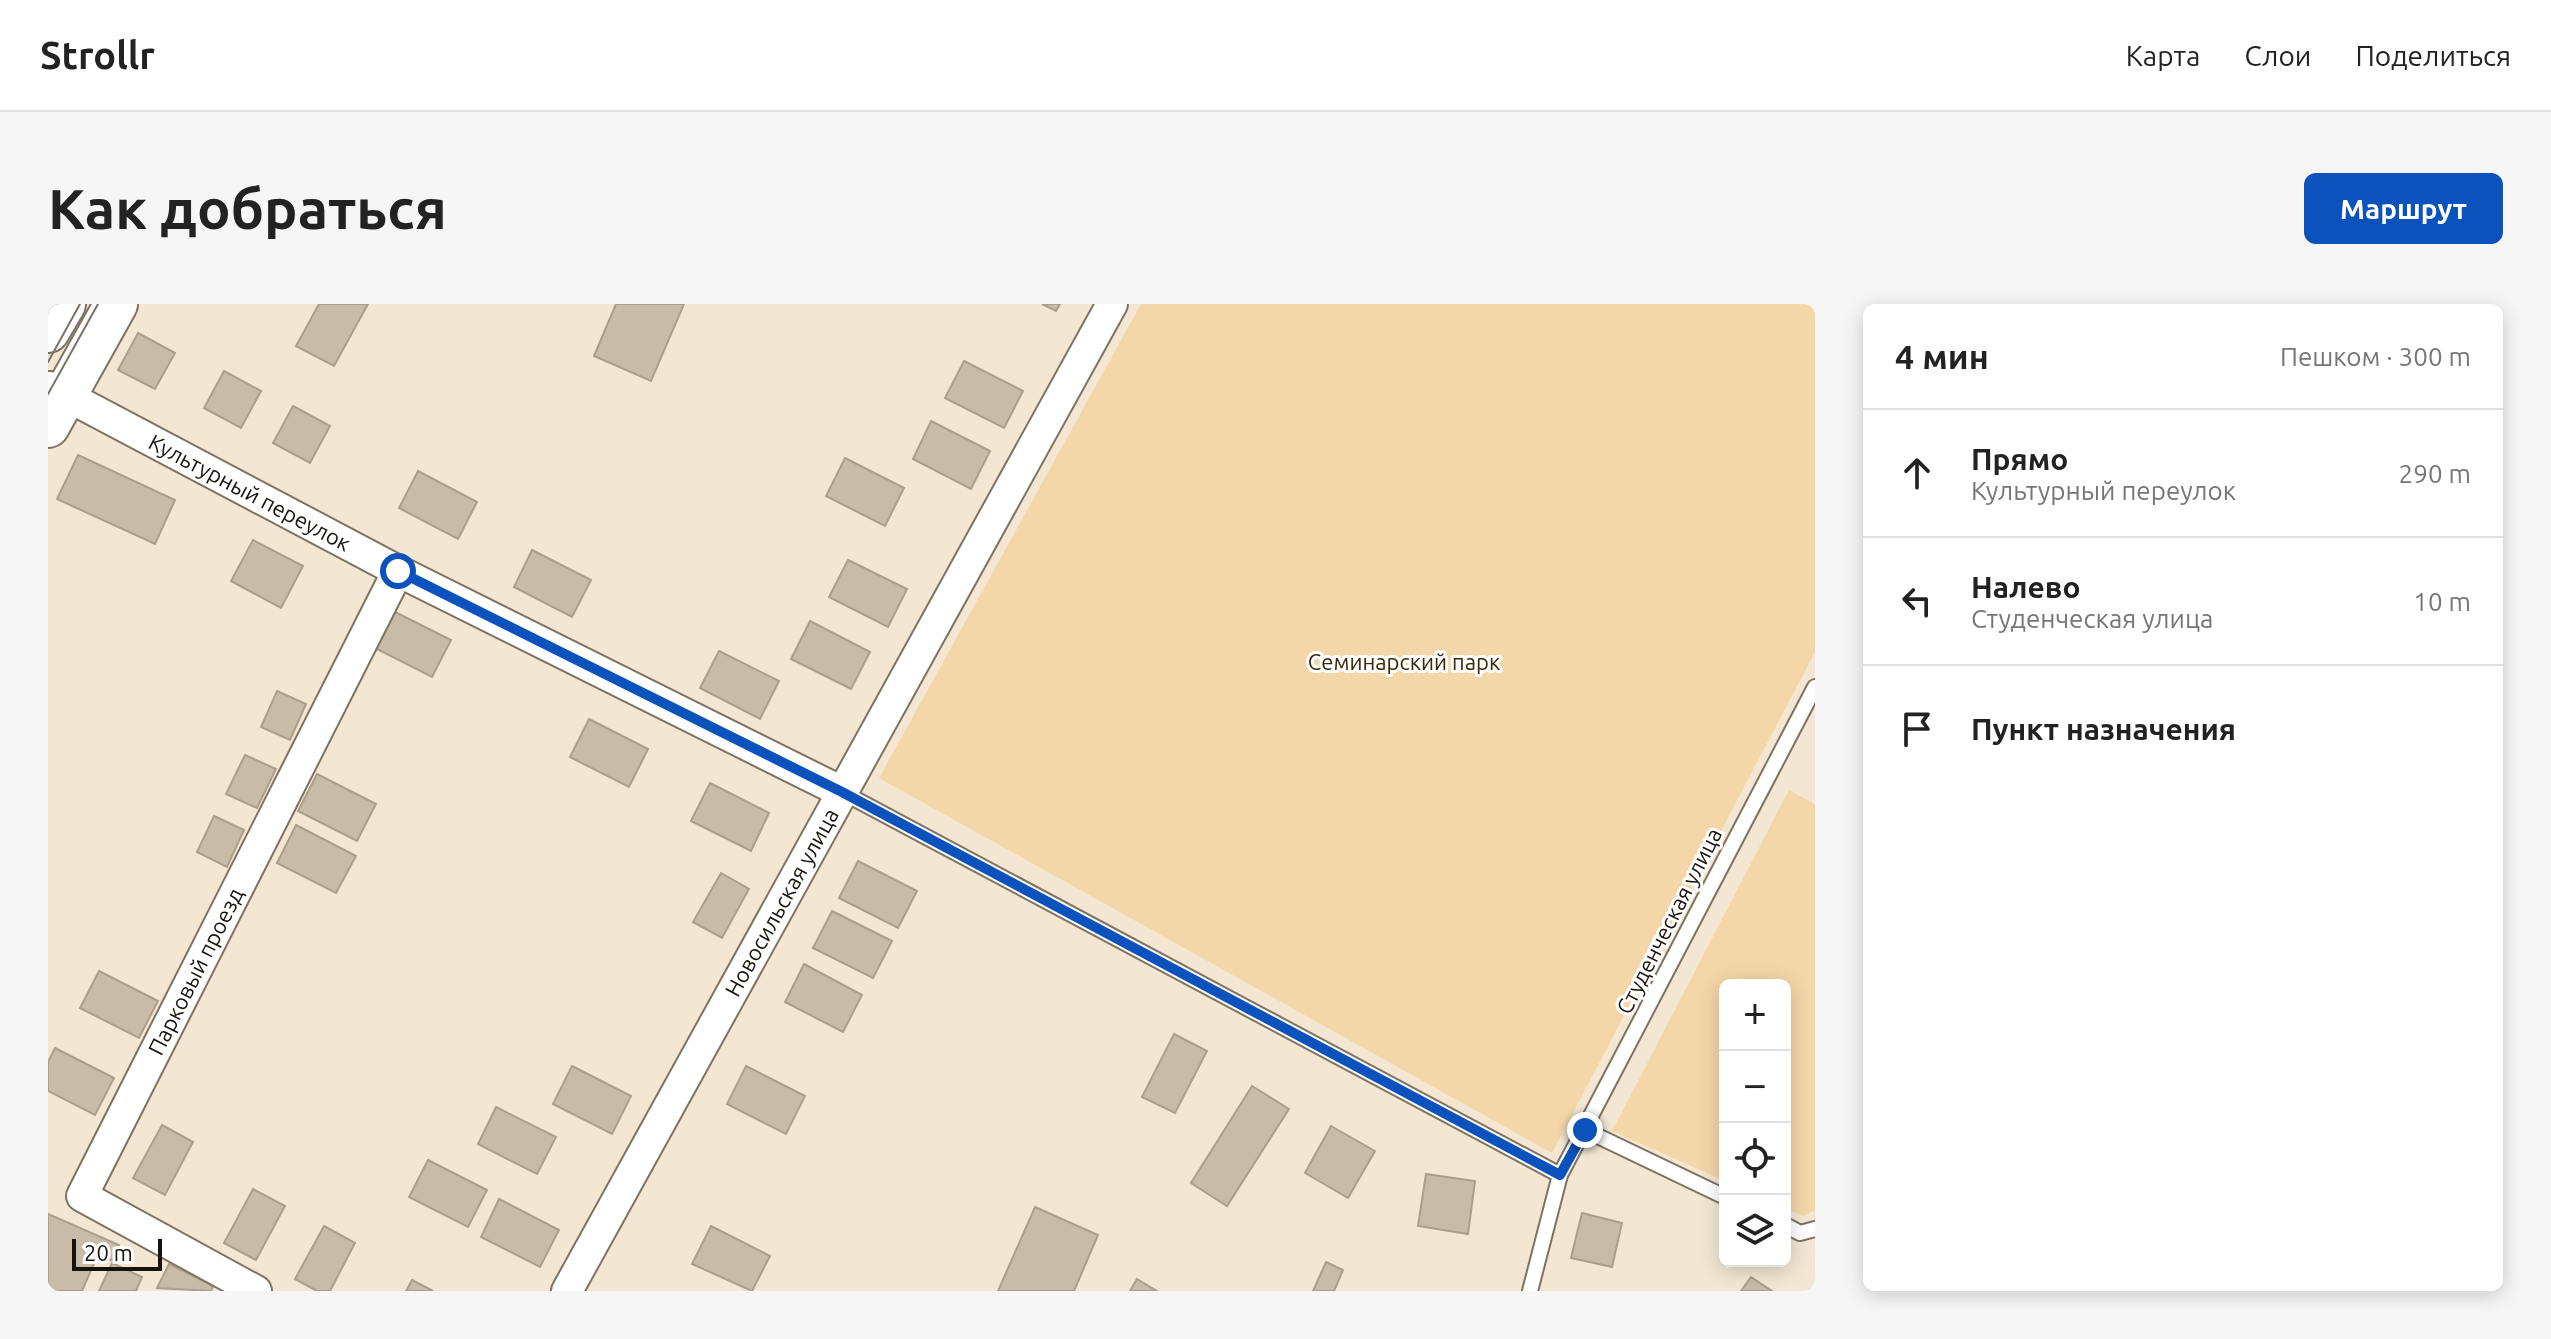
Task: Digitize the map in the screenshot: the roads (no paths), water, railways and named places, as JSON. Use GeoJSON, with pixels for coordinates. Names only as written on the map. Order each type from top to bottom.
{"type":"FeatureCollection","features":[{"type":"Feature","properties":{"kind":"main road"},"geometry":{"type":"LineString","coordinates":[[48,331],[64,304]]}},
{"type":"Feature","properties":{"kind":"main road"},"geometry":{"type":"LineString","coordinates":[[54,402],[116,304]]}},
{"type":"Feature","properties":{"kind":"street","name":"Новосильская улица"},"geometry":{"type":"LineString","coordinates":[[567,1291],[1112,304]]}},
{"type":"Feature","properties":{"kind":"street","name":"Культурный переулок"},"geometry":{"type":"LineString","coordinates":[[54,402],[842,792]]}},
{"type":"Feature","properties":{"kind":"street","name":"Парковый проезд"},"geometry":{"type":"LineString","coordinates":[[256,1291],[82,1196],[398,571]]}},
{"type":"Feature","properties":{"kind":"lane","name":"Студенческая улица"},"geometry":{"type":"LineString","coordinates":[[1530,1291],[1560,1175],[1815,687]]}},
{"type":"Feature","properties":{"kind":"lane","name":"Культурный переулок"},"geometry":{"type":"LineString","coordinates":[[842,792],[1560,1175]]}},
{"type":"Feature","properties":{"kind":"lane"},"geometry":{"type":"LineString","coordinates":[[1585,1130],[1721,1195]]}},
{"type":"Feature","properties":{"kind":"lane"},"geometry":{"type":"LineString","coordinates":[[1791,1228],[1800,1233],[1815,1229]]}},
{"type":"Feature","properties":{"kind":"tram line"},"geometry":{"type":"LineString","coordinates":[[48,362],[80,304]]}},
{"type":"Feature","properties":{"kind":"tram line"},"geometry":{"type":"LineString","coordinates":[[48,394],[98,304]]}},
{"type":"Feature","properties":{"kind":"park label","name":"Семинарский парк"},"geometry":{"type":"Point","coordinates":[1404,662]}}]}
